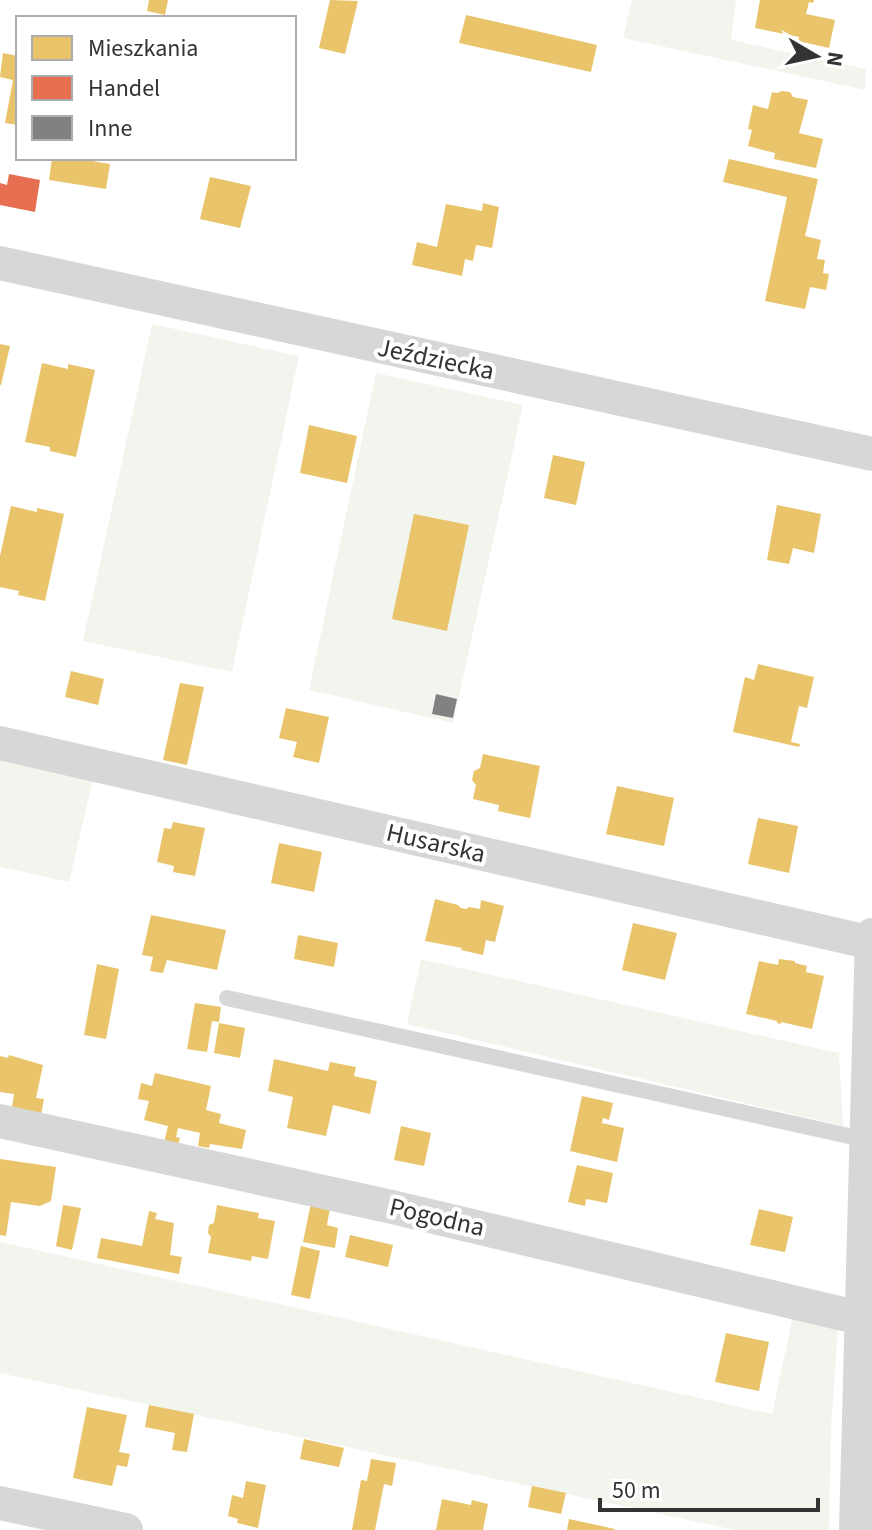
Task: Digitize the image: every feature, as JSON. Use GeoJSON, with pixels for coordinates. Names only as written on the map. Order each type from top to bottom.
{"type":"FeatureCollection","features":[{"type":"Feature","properties":{"kind":"street","name":"Jeździecka"},"geometry":{"type":"LineString","coordinates":[[0,263],[872,454]]}},
{"type":"Feature","properties":{"kind":"street","name":"Husarska"},"geometry":{"type":"LineString","coordinates":[[0,743],[872,943]]}},
{"type":"Feature","properties":{"kind":"street"},"geometry":{"type":"LineString","coordinates":[[856,1530],[867,1316],[872,935]]}},
{"type":"Feature","properties":{"kind":"street","name":"Pogodna"},"geometry":{"type":"LineString","coordinates":[[0,1121],[392,1207],[843,1314],[867,1316]]}},
{"type":"Feature","properties":{"kind":"street"},"geometry":{"type":"LineString","coordinates":[[0,1503],[126,1530]]}},
{"type":"Feature","properties":{"kind":"lane"},"geometry":{"type":"LineString","coordinates":[[227,998],[867,1142]]}},
{"type":"Feature","properties":{"kind":"shaded area"},"geometry":{"type":"Polygon","coordinates":[[[632,0],[736,0],[731,40],[866,69],[865,90],[623,38],[632,0]]]}},
{"type":"Feature","properties":{"kind":"shaded area"},"geometry":{"type":"Polygon","coordinates":[[[152,324],[299,356],[232,672],[83,641],[152,324]]]}},
{"type":"Feature","properties":{"kind":"shaded area"},"geometry":{"type":"Polygon","coordinates":[[[376,373],[523,405],[453,723],[309,690],[376,373]]]}},
{"type":"Feature","properties":{"kind":"shaded area"},"geometry":{"type":"Polygon","coordinates":[[[0,753],[94,775],[69,882],[0,867],[0,753]]]}},
{"type":"Feature","properties":{"kind":"shaded area"},"geometry":{"type":"Polygon","coordinates":[[[421,959],[839,1053],[843,1126],[407,1024],[421,959]]]}},
{"type":"Feature","properties":{"kind":"shaded area"},"geometry":{"type":"Polygon","coordinates":[[[0,1242],[772,1414],[793,1316],[838,1326],[831,1429],[829,1530],[735,1530],[0,1373],[0,1242]]]}},
{"type":"Feature","properties":{"kind":"building: Mieszkania"},"geometry":{"type":"Polygon","coordinates":[[[149,0],[168,0],[165,15],[147,11],[149,0]]]}},
{"type":"Feature","properties":{"kind":"building: Mieszkania"},"geometry":{"type":"Polygon","coordinates":[[[330,0],[358,1],[345,54],[319,48],[330,0]]]}},
{"type":"Feature","properties":{"kind":"building: Mieszkania"},"geometry":{"type":"Polygon","coordinates":[[[760,0],[814,0],[813,3],[809,2],[806,14],[835,20],[829,48],[798,41],[799,37],[755,28],[760,0]]]}},
{"type":"Feature","properties":{"kind":"building: Mieszkania"},"geometry":{"type":"Polygon","coordinates":[[[466,15],[597,45],[591,72],[459,43],[466,15]]]}},
{"type":"Feature","properties":{"kind":"building: Mieszkania"},"geometry":{"type":"Polygon","coordinates":[[[3,53],[16,56],[16,125],[5,123],[13,80],[0,77],[3,53]]]}},
{"type":"Feature","properties":{"kind":"building: Mieszkania"},"geometry":{"type":"Polygon","coordinates":[[[782,91],[808,100],[799,133],[823,139],[816,168],[774,159],[775,153],[748,146],[753,105],[768,109],[772,92],[782,91]]]}},
{"type":"Feature","properties":{"kind":"building: Mieszkania"},"geometry":{"type":"Polygon","coordinates":[[[729,159],[818,179],[805,236],[821,240],[817,259],[825,260],[823,273],[829,274],[826,290],[810,287],[805,309],[765,301],[787,197],[723,182],[729,159]]]}},
{"type":"Feature","properties":{"kind":"building: Mieszkania"},"geometry":{"type":"Polygon","coordinates":[[[52,160],[110,164],[106,189],[49,180],[52,160]]]}},
{"type":"Feature","properties":{"kind":"building: Mieszkania"},"geometry":{"type":"Polygon","coordinates":[[[210,177],[251,186],[240,228],[200,219],[210,177]]]}},
{"type":"Feature","properties":{"kind":"building: Mieszkania"},"geometry":{"type":"Polygon","coordinates":[[[483,203],[499,207],[492,248],[476,245],[473,261],[465,259],[462,276],[412,265],[417,242],[437,247],[446,204],[482,211],[483,203]]]}},
{"type":"Feature","properties":{"kind":"building: Mieszkania"},"geometry":{"type":"Polygon","coordinates":[[[0,344],[10,346],[1,385],[0,385],[0,344]]]}},
{"type":"Feature","properties":{"kind":"building: Mieszkania"},"geometry":{"type":"Polygon","coordinates":[[[42,363],[68,369],[68,364],[95,370],[76,457],[25,442],[42,363]]]}},
{"type":"Feature","properties":{"kind":"building: Mieszkania"},"geometry":{"type":"Polygon","coordinates":[[[309,425],[357,436],[347,483],[300,473],[309,425]]]}},
{"type":"Feature","properties":{"kind":"building: Mieszkania"},"geometry":{"type":"Polygon","coordinates":[[[553,455],[585,462],[576,505],[544,498],[553,455]]]}},
{"type":"Feature","properties":{"kind":"building: Mieszkania"},"geometry":{"type":"Polygon","coordinates":[[[777,505],[821,514],[814,553],[793,548],[789,564],[767,560],[777,505]]]}},
{"type":"Feature","properties":{"kind":"building: Mieszkania"},"geometry":{"type":"Polygon","coordinates":[[[11,506],[64,514],[45,601],[0,587],[0,556],[11,506]]]}},
{"type":"Feature","properties":{"kind":"building: Mieszkania"},"geometry":{"type":"Polygon","coordinates":[[[414,514],[469,525],[447,631],[392,619],[414,514]]]}},
{"type":"Feature","properties":{"kind":"building: Mieszkania"},"geometry":{"type":"Polygon","coordinates":[[[758,664],[814,677],[807,708],[799,706],[791,742],[800,744],[799,747],[733,732],[745,677],[754,680],[758,664]]]}},
{"type":"Feature","properties":{"kind":"building: Mieszkania"},"geometry":{"type":"Polygon","coordinates":[[[71,671],[104,679],[98,705],[65,697],[71,671]]]}},
{"type":"Feature","properties":{"kind":"building: Mieszkania"},"geometry":{"type":"Polygon","coordinates":[[[180,683],[204,687],[187,765],[163,760],[180,683]]]}},
{"type":"Feature","properties":{"kind":"building: Mieszkania"},"geometry":{"type":"Polygon","coordinates":[[[286,708],[329,717],[319,763],[293,757],[297,742],[279,738],[286,708]]]}},
{"type":"Feature","properties":{"kind":"building: Mieszkania"},"geometry":{"type":"Polygon","coordinates":[[[483,754],[540,766],[530,818],[498,811],[499,805],[473,799],[476,785],[472,780],[474,771],[480,768],[483,754]]]}},
{"type":"Feature","properties":{"kind":"building: Mieszkania"},"geometry":{"type":"Polygon","coordinates":[[[617,786],[674,798],[664,846],[606,834],[617,786]]]}},
{"type":"Feature","properties":{"kind":"building: Mieszkania"},"geometry":{"type":"Polygon","coordinates":[[[758,818],[798,826],[789,873],[748,864],[758,818]]]}},
{"type":"Feature","properties":{"kind":"building: Mieszkania"},"geometry":{"type":"Polygon","coordinates":[[[173,822],[205,828],[195,876],[173,872],[174,866],[157,862],[164,828],[171,829],[173,822]]]}},
{"type":"Feature","properties":{"kind":"building: Mieszkania"},"geometry":{"type":"Polygon","coordinates":[[[279,843],[322,852],[314,892],[271,883],[279,843]]]}},
{"type":"Feature","properties":{"kind":"building: Mieszkania"},"geometry":{"type":"Polygon","coordinates":[[[435,899],[466,909],[480,909],[481,900],[504,906],[495,942],[486,940],[483,955],[425,941],[435,899]]]}},
{"type":"Feature","properties":{"kind":"building: Mieszkania"},"geometry":{"type":"Polygon","coordinates":[[[151,915],[226,930],[217,970],[167,960],[163,973],[150,971],[153,957],[142,955],[151,915]]]}},
{"type":"Feature","properties":{"kind":"building: Mieszkania"},"geometry":{"type":"Polygon","coordinates":[[[633,923],[677,933],[665,980],[622,970],[633,923]]]}},
{"type":"Feature","properties":{"kind":"building: Mieszkania"},"geometry":{"type":"Polygon","coordinates":[[[298,935],[338,943],[334,967],[294,959],[298,935]]]}},
{"type":"Feature","properties":{"kind":"building: Mieszkania"},"geometry":{"type":"Polygon","coordinates":[[[779,959],[795,961],[807,966],[806,972],[824,976],[812,1029],[746,1014],[759,961],[778,965],[779,959]]]}},
{"type":"Feature","properties":{"kind":"building: Mieszkania"},"geometry":{"type":"Polygon","coordinates":[[[97,964],[119,969],[106,1039],[84,1035],[97,964]]]}},
{"type":"Feature","properties":{"kind":"building: Mieszkania"},"geometry":{"type":"Polygon","coordinates":[[[195,1003],[221,1007],[219,1022],[212,1021],[207,1052],[187,1049],[195,1003]]]}},
{"type":"Feature","properties":{"kind":"building: Mieszkania"},"geometry":{"type":"Polygon","coordinates":[[[219,1023],[245,1028],[240,1058],[214,1053],[219,1023]]]}},
{"type":"Feature","properties":{"kind":"building: Mieszkania"},"geometry":{"type":"Polygon","coordinates":[[[9,1055],[43,1065],[36,1098],[44,1099],[40,1120],[11,1114],[14,1094],[0,1092],[0,1056],[8,1058],[9,1055]]]}},
{"type":"Feature","properties":{"kind":"building: Mieszkania"},"geometry":{"type":"Polygon","coordinates":[[[274,1059],[328,1071],[330,1062],[356,1067],[354,1076],[377,1081],[370,1114],[333,1105],[326,1136],[287,1128],[293,1097],[268,1091],[274,1059]]]}},
{"type":"Feature","properties":{"kind":"building: Mieszkania"},"geometry":{"type":"Polygon","coordinates":[[[155,1073],[211,1086],[206,1110],[221,1114],[219,1123],[246,1130],[242,1149],[210,1144],[209,1148],[198,1146],[200,1133],[178,1128],[176,1137],[180,1138],[177,1149],[163,1147],[168,1126],[144,1120],[149,1101],[138,1099],[141,1083],[152,1086],[155,1073]]]}},
{"type":"Feature","properties":{"kind":"building: Mieszkania"},"geometry":{"type":"Polygon","coordinates":[[[582,1096],[613,1103],[609,1120],[603,1118],[602,1123],[624,1128],[617,1162],[570,1151],[582,1096]]]}},
{"type":"Feature","properties":{"kind":"building: Mieszkania"},"geometry":{"type":"Polygon","coordinates":[[[401,1126],[431,1133],[424,1166],[394,1160],[401,1126]]]}},
{"type":"Feature","properties":{"kind":"building: Mieszkania"},"geometry":{"type":"Polygon","coordinates":[[[0,1159],[56,1167],[51,1201],[40,1206],[11,1202],[6,1236],[0,1235],[0,1159]]]}},
{"type":"Feature","properties":{"kind":"building: Mieszkania"},"geometry":{"type":"Polygon","coordinates":[[[577,1165],[613,1173],[607,1203],[586,1199],[585,1206],[568,1202],[577,1165]]]}},
{"type":"Feature","properties":{"kind":"building: Mieszkania"},"geometry":{"type":"Polygon","coordinates":[[[312,1198],[331,1202],[327,1225],[338,1228],[335,1248],[303,1242],[312,1198]]]}},
{"type":"Feature","properties":{"kind":"building: Mieszkania"},"geometry":{"type":"Polygon","coordinates":[[[63,1205],[81,1208],[72,1250],[56,1246],[63,1205]]]}},
{"type":"Feature","properties":{"kind":"building: Mieszkania"},"geometry":{"type":"Polygon","coordinates":[[[217,1205],[259,1213],[258,1218],[275,1221],[268,1259],[252,1256],[251,1261],[208,1253],[211,1237],[209,1225],[214,1223],[217,1205]]]}},
{"type":"Feature","properties":{"kind":"building: Mieszkania"},"geometry":{"type":"Polygon","coordinates":[[[759,1209],[793,1217],[785,1252],[750,1245],[759,1209]]]}},
{"type":"Feature","properties":{"kind":"building: Mieszkania"},"geometry":{"type":"Polygon","coordinates":[[[149,1211],[157,1213],[155,1219],[174,1223],[170,1255],[182,1257],[179,1274],[97,1258],[101,1238],[142,1246],[149,1211]]]}},
{"type":"Feature","properties":{"kind":"building: Mieszkania"},"geometry":{"type":"Polygon","coordinates":[[[350,1235],[393,1245],[388,1267],[345,1257],[350,1235]]]}},
{"type":"Feature","properties":{"kind":"building: Mieszkania"},"geometry":{"type":"Polygon","coordinates":[[[301,1246],[320,1251],[310,1299],[291,1295],[301,1246]]]}},
{"type":"Feature","properties":{"kind":"building: Mieszkania"},"geometry":{"type":"Polygon","coordinates":[[[726,1333],[769,1342],[759,1391],[715,1382],[726,1333]]]}},
{"type":"Feature","properties":{"kind":"building: Mieszkania"},"geometry":{"type":"Polygon","coordinates":[[[149,1405],[194,1414],[187,1452],[172,1450],[175,1433],[145,1427],[149,1405]]]}},
{"type":"Feature","properties":{"kind":"building: Mieszkania"},"geometry":{"type":"Polygon","coordinates":[[[87,1407],[127,1415],[119,1452],[130,1454],[127,1467],[117,1465],[112,1486],[73,1478],[87,1407]]]}},
{"type":"Feature","properties":{"kind":"building: Mieszkania"},"geometry":{"type":"Polygon","coordinates":[[[304,1439],[344,1448],[339,1467],[300,1459],[304,1439]]]}},
{"type":"Feature","properties":{"kind":"building: Mieszkania"},"geometry":{"type":"Polygon","coordinates":[[[371,1459],[396,1463],[392,1486],[384,1484],[375,1530],[352,1530],[361,1480],[367,1481],[371,1459]]]}},
{"type":"Feature","properties":{"kind":"building: Mieszkania"},"geometry":{"type":"Polygon","coordinates":[[[246,1481],[266,1485],[258,1528],[237,1523],[238,1519],[228,1516],[232,1495],[243,1498],[246,1481]]]}},
{"type":"Feature","properties":{"kind":"building: Mieszkania"},"geometry":{"type":"Polygon","coordinates":[[[532,1486],[566,1493],[561,1514],[528,1507],[532,1486]]]}},
{"type":"Feature","properties":{"kind":"building: Mieszkania"},"geometry":{"type":"Polygon","coordinates":[[[442,1499],[471,1505],[472,1500],[488,1504],[483,1530],[436,1530],[442,1499]]]}},
{"type":"Feature","properties":{"kind":"building: Mieszkania"},"geometry":{"type":"Polygon","coordinates":[[[569,1519],[615,1529],[615,1530],[567,1530],[569,1519]]]}},
{"type":"Feature","properties":{"kind":"building: Handel"},"geometry":{"type":"Polygon","coordinates":[[[9,174],[40,180],[35,212],[0,205],[0,183],[7,185],[9,174]]]}},
{"type":"Feature","properties":{"kind":"building: Inne"},"geometry":{"type":"Polygon","coordinates":[[[436,694],[457,699],[453,718],[432,714],[436,694]]]}}]}
